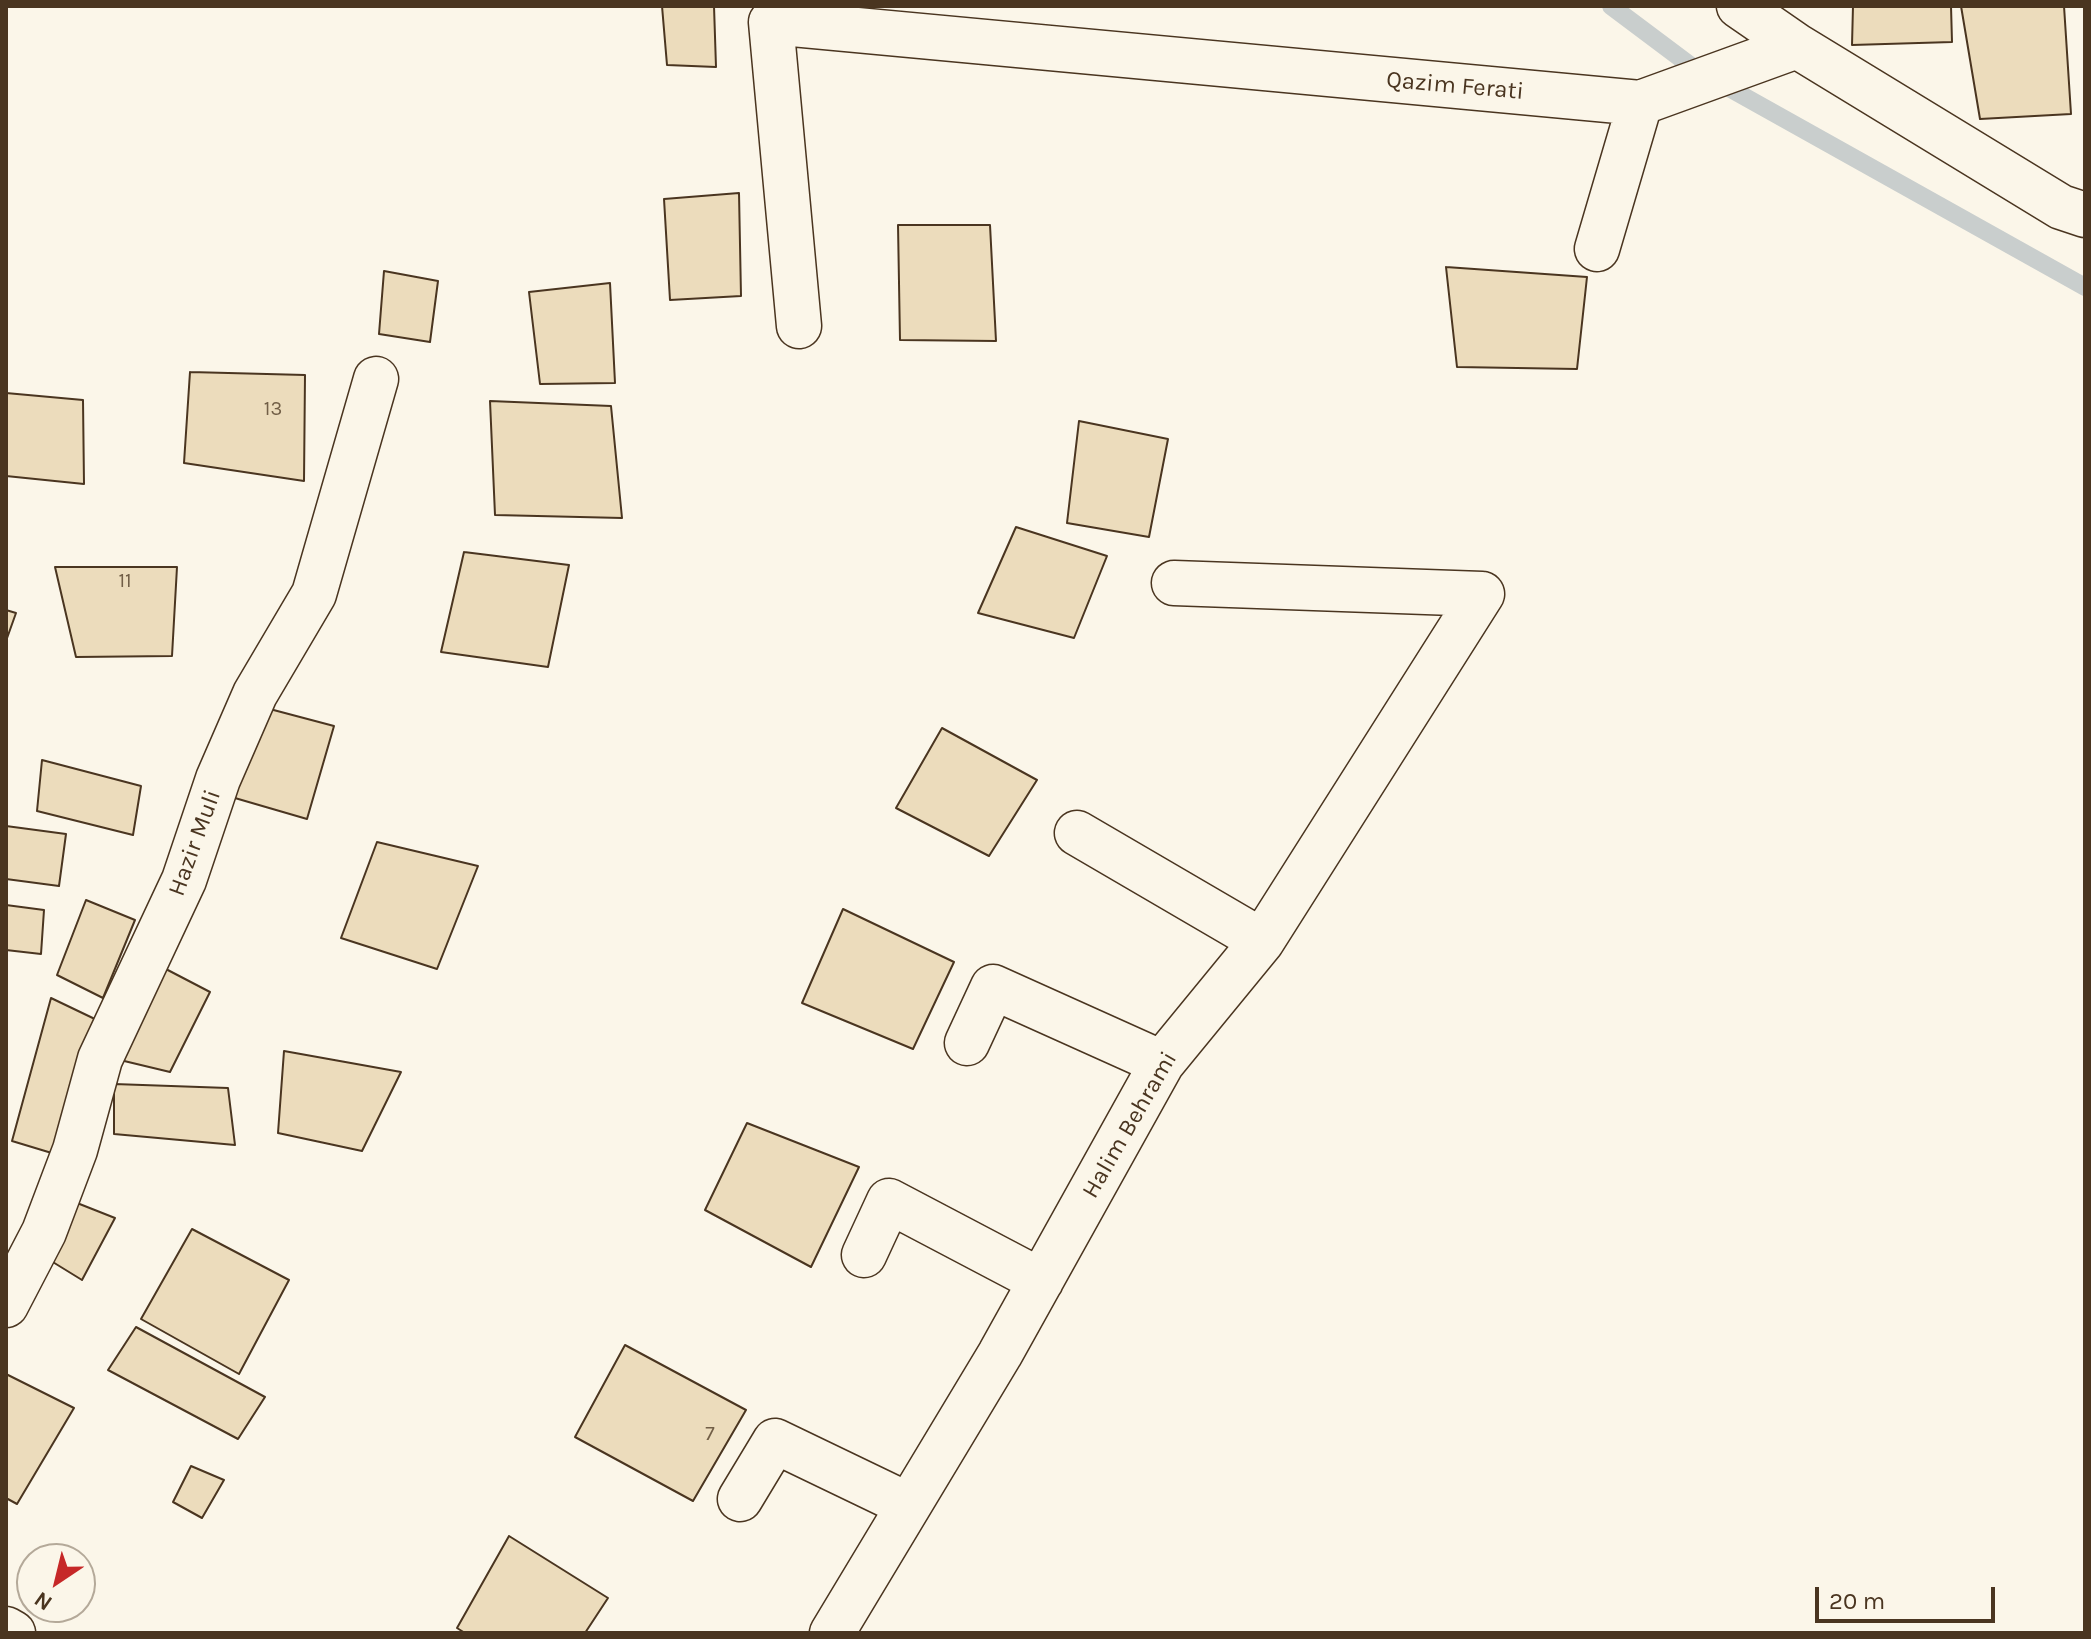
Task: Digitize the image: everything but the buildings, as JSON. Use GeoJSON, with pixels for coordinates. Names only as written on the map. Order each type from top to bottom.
{"type":"FeatureCollection","features":[{"type":"Feature","properties":{"kind":"street"},"geometry":{"type":"LineString","coordinates":[[1739,6],[1797,46],[2061,207],[2085,215]]}},
{"type":"Feature","properties":{"kind":"street","name":"Qazim Ferati"},"geometry":{"type":"LineString","coordinates":[[799,326],[771,22],[1640,103],[1797,46]]}},
{"type":"Feature","properties":{"kind":"street"},"geometry":{"type":"LineString","coordinates":[[1597,249],[1640,103]]}},
{"type":"Feature","properties":{"kind":"street","name":"Hazir Muli"},"geometry":{"type":"LineString","coordinates":[[6,1305],[44,1232],[75,1150],[100,1059],[184,880],[224,765],[255,694],[314,594],[376,379]]}},
{"type":"Feature","properties":{"kind":"street","name":"Halim Behrami"},"geometry":{"type":"LineString","coordinates":[[832,1633],[1000,1354],[1162,1063],[1262,941],[1482,594],[1174,583]]}},
{"type":"Feature","properties":{"kind":"street"},"geometry":{"type":"LineString","coordinates":[[1077,833],[1262,941]]}},
{"type":"Feature","properties":{"kind":"street"},"geometry":{"type":"LineString","coordinates":[[967,1043],[993,987],[1162,1063]]}},
{"type":"Feature","properties":{"kind":"street"},"geometry":{"type":"LineString","coordinates":[[864,1255],[889,1201],[1041,1281]]}},
{"type":"Feature","properties":{"kind":"street"},"geometry":{"type":"LineString","coordinates":[[740,1499],[775,1441],[908,1505]]}},
{"type":"Feature","properties":{"kind":"street"},"geometry":{"type":"LineString","coordinates":[[6,1629],[13,1633]]}},
{"type":"Feature","properties":{"kind":"waterway"},"geometry":{"type":"LineString","coordinates":[[1611,6],[1695,69],[2085,287]]}}]}
